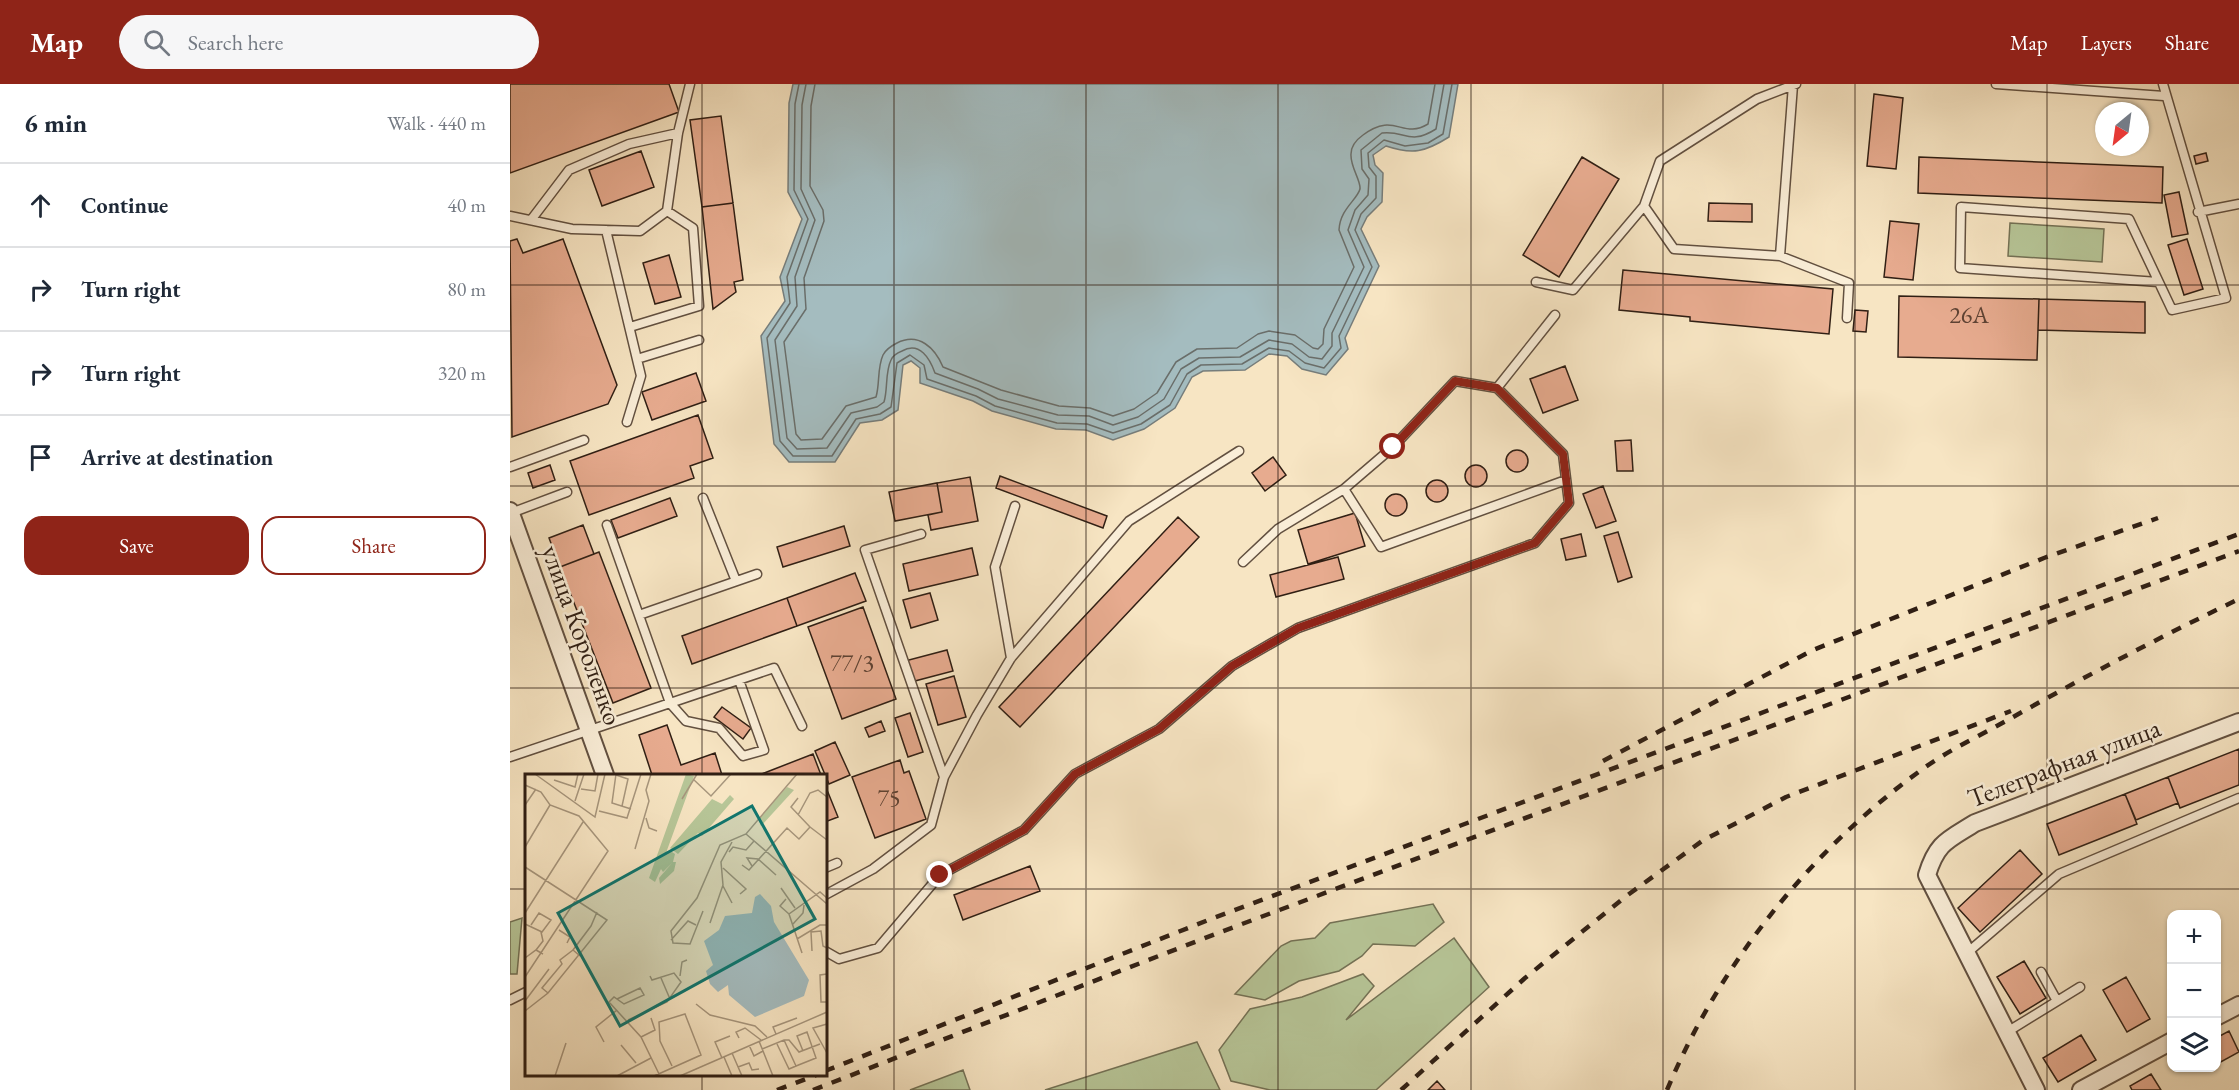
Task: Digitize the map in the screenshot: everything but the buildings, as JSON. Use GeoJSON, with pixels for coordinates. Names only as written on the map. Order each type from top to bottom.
{"type":"FeatureCollection","features":[{"type":"Feature","properties":{"kind":"street","name":"улица Короленко"},"geometry":{"type":"LineString","coordinates":[[510,512],[605,774]]}},
{"type":"Feature","properties":{"kind":"street","name":"Телеграфная улица"},"geometry":{"type":"LineString","coordinates":[[1967,953],[1928,875],[1932,859],[1942,843],[1975,823],[2239,722]]}},
{"type":"Feature","properties":{"kind":"street"},"geometry":{"type":"LineString","coordinates":[[1967,953],[2036,1090]]}},
{"type":"Feature","properties":{"kind":"street"},"geometry":{"type":"LineString","coordinates":[[2221,1015],[2239,1005]]}},
{"type":"Feature","properties":{"kind":"street"},"geometry":{"type":"LineString","coordinates":[[2081,1090],[2167,1044]]}},
{"type":"Feature","properties":{"kind":"lane"},"geometry":{"type":"LineString","coordinates":[[510,216],[572,229],[640,231],[668,211],[678,133],[690,84]]}},
{"type":"Feature","properties":{"kind":"lane"},"geometry":{"type":"LineString","coordinates":[[1996,84],[2164,96]]}},
{"type":"Feature","properties":{"kind":"lane"},"geometry":{"type":"LineString","coordinates":[[2158,282],[1960,268],[1961,207],[2129,219],[2172,310],[2226,298],[2198,212],[2164,96],[2163,84]]}},
{"type":"Feature","properties":{"kind":"lane"},"geometry":{"type":"LineString","coordinates":[[1536,282],[1573,290],[1644,206],[1660,161],[1757,99],[1795,85],[1780,256]]}},
{"type":"Feature","properties":{"kind":"lane"},"geometry":{"type":"LineString","coordinates":[[531,220],[569,170],[629,144],[678,133]]}},
{"type":"Feature","properties":{"kind":"lane"},"geometry":{"type":"LineString","coordinates":[[2198,212],[2239,204]]}},
{"type":"Feature","properties":{"kind":"lane"},"geometry":{"type":"LineString","coordinates":[[1644,206],[1674,249],[1780,256],[1849,283],[1847,318]]}},
{"type":"Feature","properties":{"kind":"lane"},"geometry":{"type":"LineString","coordinates":[[630,327],[699,306],[693,228],[668,211]]}},
{"type":"Feature","properties":{"kind":"lane"},"geometry":{"type":"LineString","coordinates":[[606,230],[642,376],[627,422]]}},
{"type":"Feature","properties":{"kind":"lane"},"geometry":{"type":"LineString","coordinates":[[1497,388],[1554,315]]}},
{"type":"Feature","properties":{"kind":"lane"},"geometry":{"type":"LineString","coordinates":[[637,359],[699,339]]}},
{"type":"Feature","properties":{"kind":"lane"},"geometry":{"type":"LineString","coordinates":[[826,952],[839,959],[878,948],[940,875],[1024,830],[1075,774],[1159,729],[1232,666],[1298,628],[1535,543],[1569,503],[1563,454],[1497,388],[1455,381],[1393,447],[1344,489],[1278,529],[1243,562]]}},
{"type":"Feature","properties":{"kind":"lane"},"geometry":{"type":"LineString","coordinates":[[510,468],[584,440]]}},
{"type":"Feature","properties":{"kind":"lane"},"geometry":{"type":"LineString","coordinates":[[826,894],[873,869],[932,825],[944,777],[1011,658],[1129,521],[1239,451]]}},
{"type":"Feature","properties":{"kind":"lane"},"geometry":{"type":"LineString","coordinates":[[1344,489],[1381,547],[1566,480]]}},
{"type":"Feature","properties":{"kind":"lane"},"geometry":{"type":"LineString","coordinates":[[510,512],[567,492]]}},
{"type":"Feature","properties":{"kind":"lane"},"geometry":{"type":"LineString","coordinates":[[703,498],[736,581]]}},
{"type":"Feature","properties":{"kind":"lane"},"geometry":{"type":"LineString","coordinates":[[1011,658],[995,567],[1015,506]]}},
{"type":"Feature","properties":{"kind":"lane"},"geometry":{"type":"LineString","coordinates":[[607,525],[670,703],[686,721],[719,728],[743,756],[764,750],[739,680]]}},
{"type":"Feature","properties":{"kind":"lane"},"geometry":{"type":"LineString","coordinates":[[921,534],[865,550],[944,777]]}},
{"type":"Feature","properties":{"kind":"lane"},"geometry":{"type":"LineString","coordinates":[[639,615],[757,574]]}},
{"type":"Feature","properties":{"kind":"lane"},"geometry":{"type":"LineString","coordinates":[[510,757],[774,668],[802,726]]}},
{"type":"Feature","properties":{"kind":"lane"},"geometry":{"type":"LineString","coordinates":[[1967,953],[2059,874],[2239,798]]}},
{"type":"Feature","properties":{"kind":"lane"},"geometry":{"type":"LineString","coordinates":[[826,868],[837,863]]}},
{"type":"Feature","properties":{"kind":"lane"},"geometry":{"type":"LineString","coordinates":[[2041,972],[2057,1001]]}},
{"type":"Feature","properties":{"kind":"lane"},"geometry":{"type":"LineString","coordinates":[[2007,1032],[2080,987]]}},
{"type":"Feature","properties":{"kind":"lane"},"geometry":{"type":"LineString","coordinates":[[510,1000],[525,992]]}},
{"type":"Feature","properties":{"kind":"green space"},"geometry":{"type":"Polygon","coordinates":[[[2010,223],[2104,229],[2102,262],[2008,256],[2010,223]]]}},
{"type":"Feature","properties":{"kind":"green space"},"geometry":{"type":"Polygon","coordinates":[[[1433,904],[1444,922],[1415,946],[1373,944],[1362,956],[1339,971],[1299,981],[1265,1000],[1235,994],[1281,946],[1291,941],[1315,938],[1330,923],[1433,904]]]}},
{"type":"Feature","properties":{"kind":"green space"},"geometry":{"type":"Polygon","coordinates":[[[522,918],[517,974],[510,974],[510,922],[522,918]]]}},
{"type":"Feature","properties":{"kind":"green space"},"geometry":{"type":"Polygon","coordinates":[[[1454,938],[1489,987],[1376,1090],[1270,1090],[1231,1081],[1219,1050],[1250,1009],[1302,997],[1363,974],[1374,986],[1346,1020],[1454,938]]]}},
{"type":"Feature","properties":{"kind":"green space"},"geometry":{"type":"Polygon","coordinates":[[[1197,1042],[1220,1090],[1045,1090],[1197,1042]]]}},
{"type":"Feature","properties":{"kind":"green space"},"geometry":{"type":"Polygon","coordinates":[[[963,1070],[970,1090],[910,1090],[963,1070]]]}},
{"type":"Feature","properties":{"kind":"water"},"geometry":{"type":"Polygon","coordinates":[[[793,84],[1458,84],[1449,137],[1426,149],[1411,151],[1386,146],[1373,155],[1375,165],[1383,173],[1382,202],[1367,217],[1361,229],[1379,266],[1345,338],[1348,349],[1326,375],[1302,369],[1287,356],[1269,354],[1245,370],[1203,371],[1192,377],[1175,408],[1144,429],[1113,440],[1086,430],[1056,429],[992,411],[973,401],[920,383],[920,368],[911,361],[903,365],[898,410],[882,420],[860,423],[835,462],[789,462],[774,444],[761,336],[785,301],[780,277],[802,219],[788,192],[789,103],[793,84]]]}},
{"type":"Feature","properties":{"kind":"railway"},"geometry":{"type":"LineString","coordinates":[[1603,761],[1813,650],[2044,558],[2158,518]]}},
{"type":"Feature","properties":{"kind":"railway"},"geometry":{"type":"LineString","coordinates":[[826,1071],[1211,919],[2239,534]]}},
{"type":"Feature","properties":{"kind":"railway"},"geometry":{"type":"LineString","coordinates":[[813,1090],[1218,933],[2239,551]]}},
{"type":"Feature","properties":{"kind":"railway"},"geometry":{"type":"LineString","coordinates":[[1667,1090],[1714,998],[1742,954],[1773,912],[1807,872],[1883,800],[1924,768],[1954,749],[2121,658],[2239,599]]}},
{"type":"Feature","properties":{"kind":"railway"},"geometry":{"type":"LineString","coordinates":[[1401,1090],[1525,978],[1625,897],[1702,841],[1786,797],[2011,711]]}},
{"type":"Feature","properties":{"kind":"railway"},"geometry":{"type":"LineString","coordinates":[[777,1090],[816,1075]]}},
{"type":"Feature","properties":{"kind":"route"},"geometry":{"type":"LineString","coordinates":[[940,875],[1024,830],[1075,774],[1159,729],[1232,666],[1298,628],[1535,543],[1569,503],[1563,454],[1497,388],[1455,381],[1393,447]]}}]}
